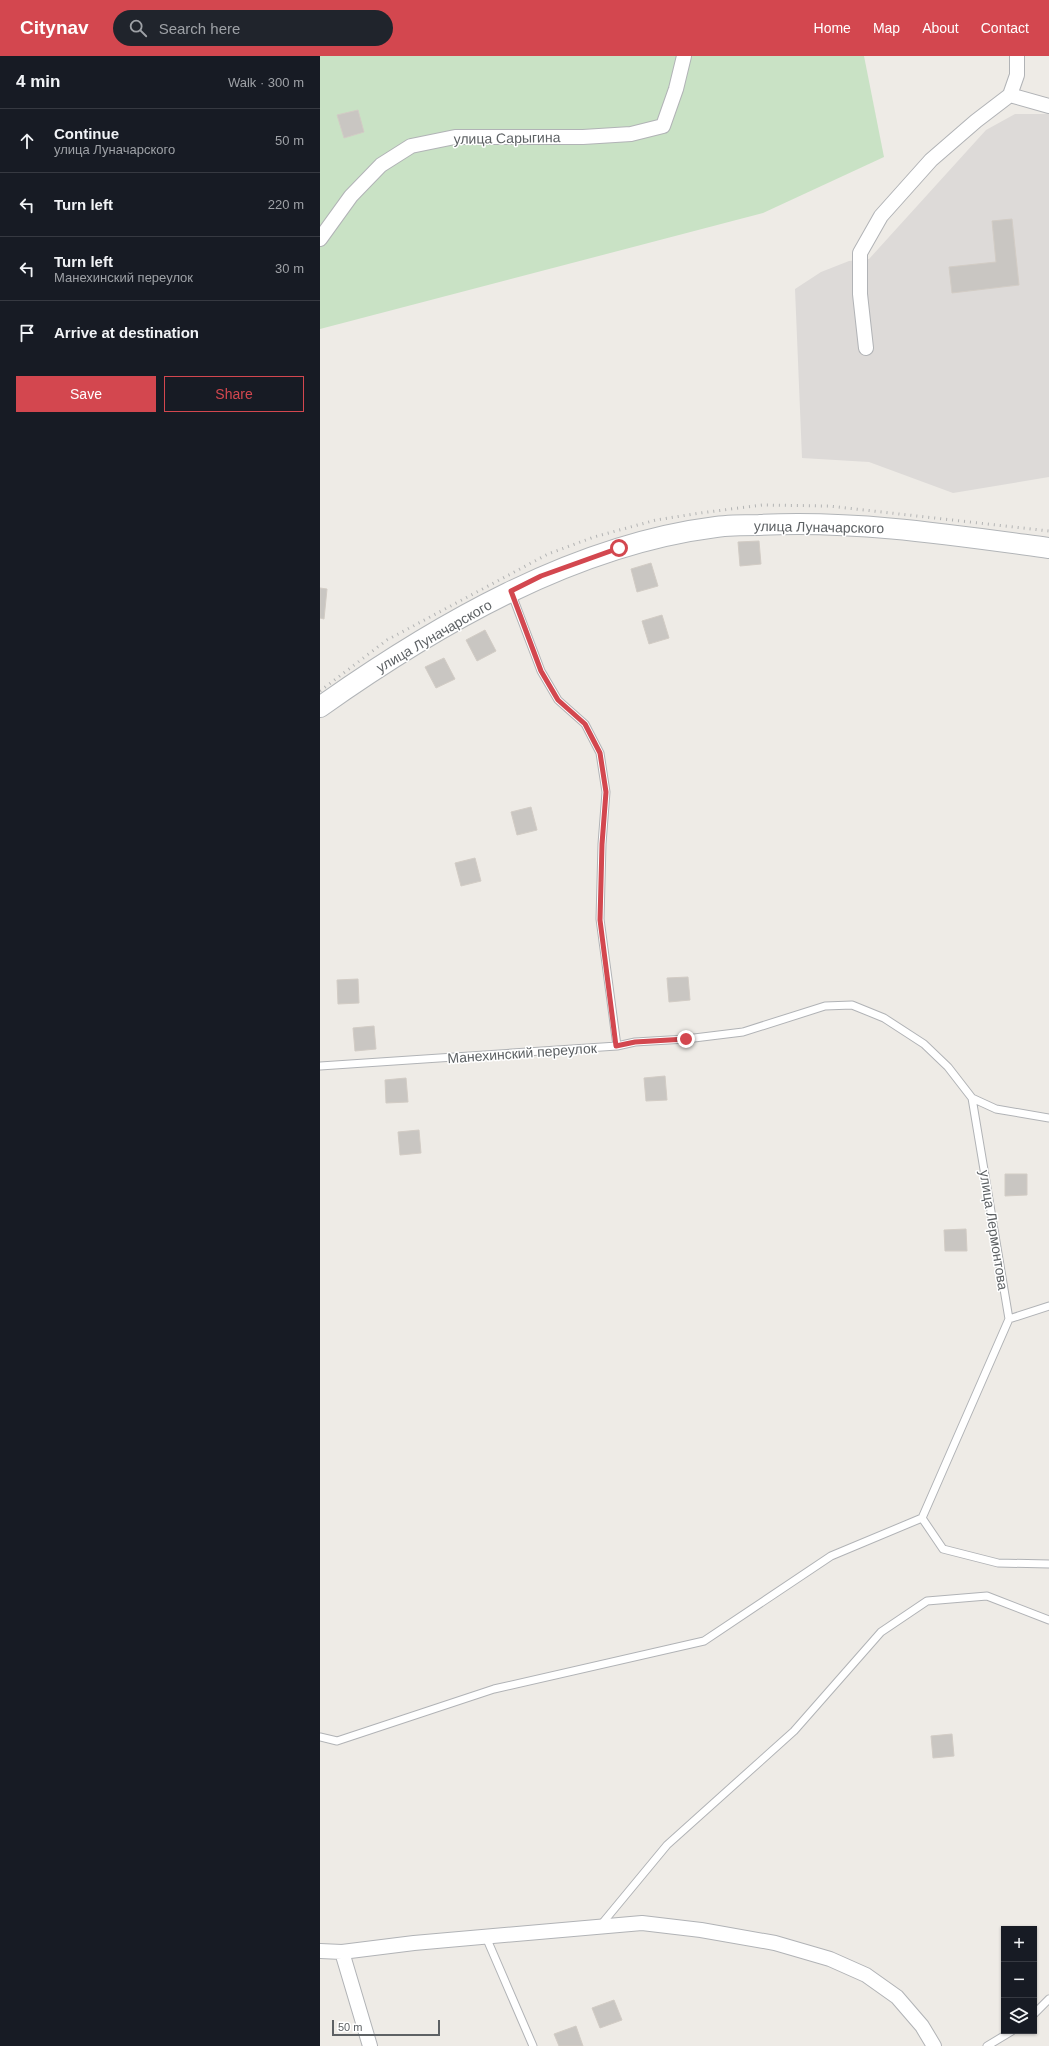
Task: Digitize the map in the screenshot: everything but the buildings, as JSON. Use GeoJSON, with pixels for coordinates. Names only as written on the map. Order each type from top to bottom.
{"type":"FeatureCollection","features":[{"type":"Feature","properties":{"kind":"main road","name":"улица Луначарского"},"geometry":{"type":"LineString","coordinates":[[320,707],[354,683],[453,623],[541,576],[619,548],[669,535],[717,527],[790,523],[852,525],[955,535],[1049,548]]}},
{"type":"Feature","properties":{"kind":"street","name":"улица Сарыгина"},"geometry":{"type":"LineString","coordinates":[[320,239],[352,196],[381,165],[410,146],[455,137],[583,137],[631,134],[663,126],[676,89],[684,56]]}},
{"type":"Feature","properties":{"kind":"street"},"geometry":{"type":"LineString","coordinates":[[866,348],[860,294],[860,253],[881,216],[931,160],[976,121],[1010,95],[1017,75],[1017,56]]}},
{"type":"Feature","properties":{"kind":"street"},"geometry":{"type":"LineString","coordinates":[[1010,95],[1049,106]]}},
{"type":"Feature","properties":{"kind":"street"},"geometry":{"type":"LineString","coordinates":[[320,1951],[342,1952],[642,1923],[702,1930],[775,1943],[830,1959],[866,1975],[897,1997],[922,2026],[934,2046]]}},
{"type":"Feature","properties":{"kind":"street"},"geometry":{"type":"LineString","coordinates":[[342,1952],[370,2046]]}},
{"type":"Feature","properties":{"kind":"lane"},"geometry":{"type":"LineString","coordinates":[[511,591],[541,671],[558,700],[585,724],[600,753],[606,792],[602,844],[600,920],[616,1046]]}},
{"type":"Feature","properties":{"kind":"lane","name":"Манехинский переулок"},"geometry":{"type":"LineString","coordinates":[[320,1066],[472,1057],[616,1046],[635,1042],[686,1039],[743,1032],[825,1006],[852,1005],[884,1018],[924,1044],[948,1067],[972,1098]]}},
{"type":"Feature","properties":{"kind":"lane"},"geometry":{"type":"LineString","coordinates":[[972,1098],[996,1109],[1049,1118]]}},
{"type":"Feature","properties":{"kind":"lane","name":"улица Лермонтова"},"geometry":{"type":"LineString","coordinates":[[972,1098],[1009,1319]]}},
{"type":"Feature","properties":{"kind":"lane"},"geometry":{"type":"LineString","coordinates":[[320,1737],[337,1742],[494,1688],[704,1641],[831,1556],[922,1518],[1009,1319],[1049,1306]]}},
{"type":"Feature","properties":{"kind":"lane"},"geometry":{"type":"LineString","coordinates":[[922,1518],[943,1549],[998,1563],[1049,1564]]}},
{"type":"Feature","properties":{"kind":"lane"},"geometry":{"type":"LineString","coordinates":[[600,1926],[667,1845],[794,1731],[881,1632],[927,1601],[987,1596],[1049,1620]]}},
{"type":"Feature","properties":{"kind":"lane"},"geometry":{"type":"LineString","coordinates":[[486,1937],[533,2046]]}},
{"type":"Feature","properties":{"kind":"lane"},"geometry":{"type":"LineString","coordinates":[[1037,2011],[1049,1999]]}},
{"type":"Feature","properties":{"kind":"lane"},"geometry":{"type":"LineString","coordinates":[[987,2046],[1007,2034]]}},
{"type":"Feature","properties":{"kind":"shaded area"},"geometry":{"type":"Polygon","coordinates":[[[1015,114],[1049,114],[1049,477],[953,493],[869,462],[802,458],[795,289],[821,272],[849,261],[869,259],[986,130],[1015,114]]]}},
{"type":"Feature","properties":{"kind":"green space"},"geometry":{"type":"Polygon","coordinates":[[[320,56],[864,56],[884,157],[763,213],[320,329],[320,56]]]}},
{"type":"Feature","properties":{"kind":"railway"},"geometry":{"type":"LineString","coordinates":[[320,691],[387,640],[548,554],[594,537],[656,520],[762,505],[829,506],[1049,531]]}},
{"type":"Feature","properties":{"kind":"route"},"geometry":{"type":"LineString","coordinates":[[619,548],[541,576],[511,591],[541,671],[558,700],[585,724],[600,753],[606,792],[602,844],[600,920],[616,1046],[635,1042],[686,1039]]}}]}
